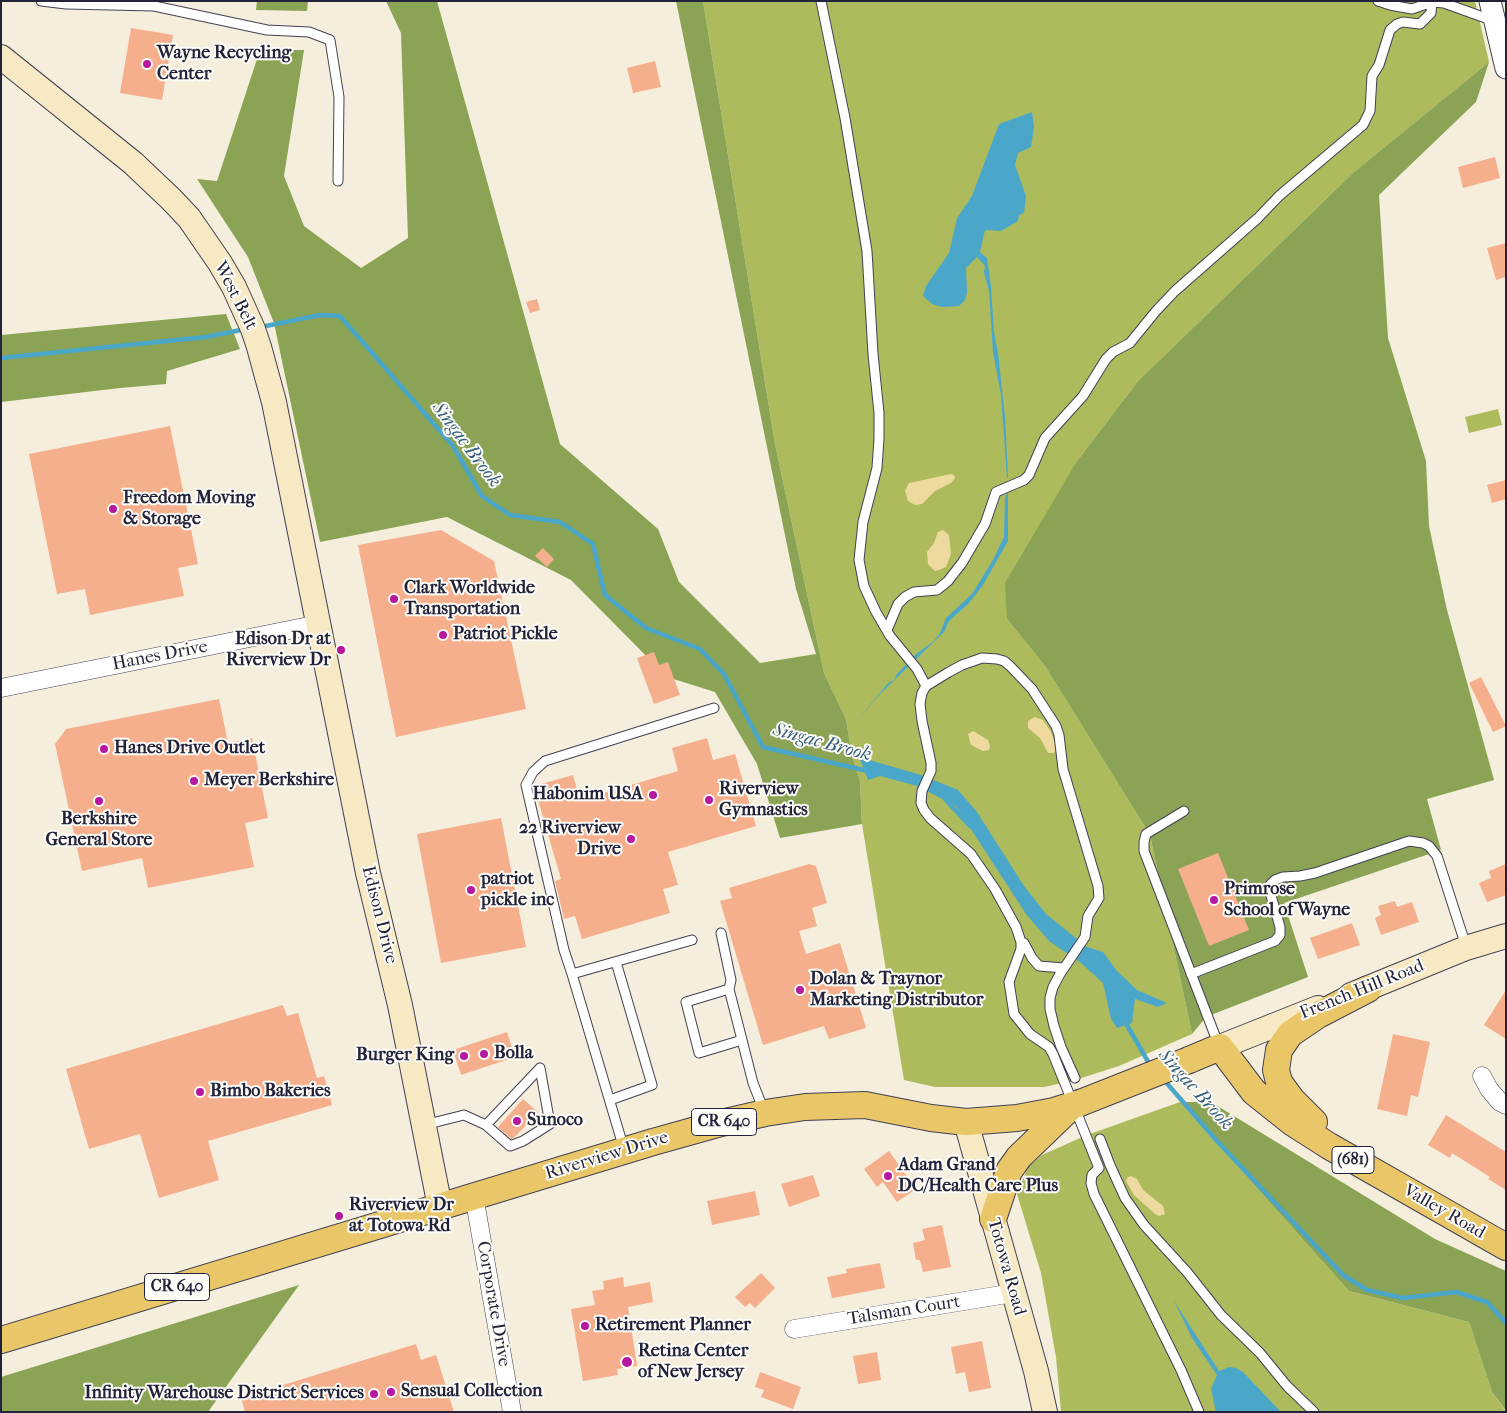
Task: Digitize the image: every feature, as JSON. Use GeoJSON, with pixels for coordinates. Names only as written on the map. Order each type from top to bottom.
{"type":"FeatureCollection","features":[{"type":"Feature","properties":{"kind":"main road","name":"West Belt"},"geometry":{"type":"LineString","coordinates":[[1,57],[133,163],[171,199],[205,240],[229,279],[245,310],[259,347],[274,402],[319,624]]}},
{"type":"Feature","properties":{"kind":"main road","name":"Edison Drive"},"geometry":{"type":"LineString","coordinates":[[319,624],[368,873],[400,1004],[440,1207]]}},
{"type":"Feature","properties":{"kind":"main road","name":"French Hill Road"},"geometry":{"type":"LineString","coordinates":[[1220,1048],[1466,948],[1506,936]]}},
{"type":"Feature","properties":{"kind":"main road","name":"Valley Road"},"geometry":{"type":"LineString","coordinates":[[1368,989],[1324,1012],[1290,1034],[1279,1050],[1276,1070],[1279,1082],[1292,1100],[1350,1153],[1383,1177]]}},
{"type":"Feature","properties":{"kind":"main road","name":"Valley Road"},"geometry":{"type":"LineString","coordinates":[[1220,1048],[1242,1077],[1269,1104],[1293,1123],[1329,1146],[1506,1247]]}},
{"type":"Feature","properties":{"kind":"main road","name":"Riverview Drive"},"geometry":{"type":"LineString","coordinates":[[1,1340],[721,1123],[765,1113],[805,1107],[865,1104],[931,1118],[966,1122],[1017,1118],[1076,1095],[1189,1060],[1220,1048]]}},
{"type":"Feature","properties":{"kind":"main road"},"geometry":{"type":"LineString","coordinates":[[992,1219],[1009,1171],[1019,1157],[1076,1095]]}},
{"type":"Feature","properties":{"kind":"main road","name":"Totowa Road"},"geometry":{"type":"LineString","coordinates":[[966,1122],[1036,1371],[1045,1412]]}},
{"type":"Feature","properties":{"kind":"street"},"geometry":{"type":"LineString","coordinates":[[1492,11],[1506,68]]}},
{"type":"Feature","properties":{"kind":"street","name":"Hanes Drive"},"geometry":{"type":"LineString","coordinates":[[1,688],[319,624]]}},
{"type":"Feature","properties":{"kind":"street"},"geometry":{"type":"LineString","coordinates":[[1482,1076],[1500,1102],[1506,1105]]}},
{"type":"Feature","properties":{"kind":"street","name":"Corporate Drive"},"geometry":{"type":"LineString","coordinates":[[474,1196],[512,1412]]}},
{"type":"Feature","properties":{"kind":"street","name":"Talsman Court"},"geometry":{"type":"LineString","coordinates":[[794,1329],[1014,1293]]}},
{"type":"Feature","properties":{"kind":"lane"},"geometry":{"type":"LineString","coordinates":[[41,1],[66,4],[154,6],[266,30],[309,32],[330,40],[339,97],[338,181]]}},
{"type":"Feature","properties":{"kind":"lane"},"geometry":{"type":"LineString","coordinates":[[821,1],[845,118],[867,251],[873,354],[879,413],[877,468],[861,534],[859,560],[864,586],[869,598],[887,630],[917,669],[926,686]]}},
{"type":"Feature","properties":{"kind":"lane"},"geometry":{"type":"LineString","coordinates":[[1378,1],[1412,9],[1432,1],[1492,11]]}},
{"type":"Feature","properties":{"kind":"lane"},"geometry":{"type":"LineString","coordinates":[[887,630],[898,604],[905,597],[914,592],[937,590],[943,587],[962,563],[985,524],[996,492],[1024,480],[1029,475],[1046,438],[1083,396],[1106,359],[1113,352],[1130,343],[1175,291],[1258,218],[1279,196],[1363,125],[1370,111],[1372,76],[1380,64],[1390,30],[1402,22],[1420,24],[1431,13],[1432,1]]}},
{"type":"Feature","properties":{"kind":"lane"},"geometry":{"type":"LineString","coordinates":[[1076,1095],[1049,1047],[1030,1034],[1020,1024],[1014,1014],[1009,982],[1021,949],[1021,942],[1016,927],[1004,904],[971,854],[924,810],[920,798],[931,771],[920,704],[922,693],[926,686],[962,665],[989,658],[1004,661],[1032,689],[1047,710],[1059,735],[1063,769],[1099,890],[1098,900],[1086,921],[1085,936],[1053,987],[1050,998],[1050,1009],[1054,1026],[1061,1047],[1099,1168]]}},
{"type":"Feature","properties":{"kind":"lane"},"geometry":{"type":"LineString","coordinates":[[624,1151],[564,950],[526,785],[533,772],[545,761],[714,708]]}},
{"type":"Feature","properties":{"kind":"lane"},"geometry":{"type":"LineString","coordinates":[[1184,811],[1146,834],[1144,850],[1220,1048]]}},
{"type":"Feature","properties":{"kind":"lane"},"geometry":{"type":"LineString","coordinates":[[1192,974],[1274,941],[1280,935],[1280,927],[1270,892],[1270,885],[1274,880],[1315,872],[1409,841],[1423,842],[1437,856],[1466,948]]}},
{"type":"Feature","properties":{"kind":"lane"},"geometry":{"type":"LineString","coordinates":[[721,933],[730,980],[729,989],[753,1083],[765,1113]]}},
{"type":"Feature","properties":{"kind":"lane"},"geometry":{"type":"LineString","coordinates":[[572,974],[692,940]]}},
{"type":"Feature","properties":{"kind":"lane"},"geometry":{"type":"LineString","coordinates":[[1021,942],[1024,943],[1039,966],[1066,965]]}},
{"type":"Feature","properties":{"kind":"lane"},"geometry":{"type":"LineString","coordinates":[[610,1100],[652,1085],[616,962]]}},
{"type":"Feature","properties":{"kind":"lane"},"geometry":{"type":"LineString","coordinates":[[729,989],[686,1002],[699,1053],[742,1040]]}},
{"type":"Feature","properties":{"kind":"lane"},"geometry":{"type":"LineString","coordinates":[[1049,1047],[1061,1047]]}},
{"type":"Feature","properties":{"kind":"lane"},"geometry":{"type":"LineString","coordinates":[[424,1125],[464,1115],[486,1125],[510,1146],[523,1141],[550,1124],[540,1068],[486,1125]]}},
{"type":"Feature","properties":{"kind":"lane"},"geometry":{"type":"LineString","coordinates":[[1100,1139],[1125,1198],[1144,1225],[1187,1272],[1221,1315],[1260,1353],[1287,1386],[1314,1412]]}},
{"type":"Feature","properties":{"kind":"lane"},"geometry":{"type":"LineString","coordinates":[[1110,1165],[1099,1168],[1092,1175],[1090,1183],[1185,1379],[1199,1412]]}},
{"type":"Feature","properties":{"kind":"green space"},"geometry":{"type":"Polygon","coordinates":[[[257,1],[308,1],[307,11],[256,10],[257,1]]]}},
{"type":"Feature","properties":{"kind":"green space"},"geometry":{"type":"Polygon","coordinates":[[[386,1],[437,1],[560,444],[658,529],[679,582],[760,663],[816,654],[796,589],[676,1],[703,1],[775,444],[824,673],[846,719],[852,756],[860,781],[862,824],[780,838],[757,764],[715,692],[667,677],[571,580],[447,517],[320,542],[274,323],[248,257],[197,179],[217,181],[260,50],[304,50],[284,176],[304,226],[361,268],[408,238],[401,33],[386,1]]]}},
{"type":"Feature","properties":{"kind":"green space"},"geometry":{"type":"Polygon","coordinates":[[[703,1],[1475,1],[1489,62],[1354,172],[1138,381],[1077,461],[1007,619],[1045,666],[1150,835],[1192,1034],[1119,1066],[1072,1081],[1044,1087],[935,1087],[904,1080],[862,824],[860,781],[852,756],[846,719],[824,673],[775,444],[703,1]]]}},
{"type":"Feature","properties":{"kind":"green space"},"geometry":{"type":"Polygon","coordinates":[[[1489,62],[1476,102],[1379,195],[1388,338],[1426,461],[1429,526],[1447,610],[1494,780],[1427,799],[1441,850],[1284,903],[1308,977],[1206,1017],[1192,1034],[1150,835],[1045,666],[1007,619],[1005,583],[1077,461],[1138,381],[1354,172],[1489,62]]]}},
{"type":"Feature","properties":{"kind":"green space"},"geometry":{"type":"Polygon","coordinates":[[[226,314],[240,349],[167,371],[166,384],[1,402],[1,335],[226,314]]]}},
{"type":"Feature","properties":{"kind":"green space"},"geometry":{"type":"Polygon","coordinates":[[[1498,409],[1502,425],[1469,433],[1465,417],[1498,409]]]}},
{"type":"Feature","properties":{"kind":"green space"},"geometry":{"type":"Polygon","coordinates":[[[1180,1102],[1349,1291],[1469,1322],[1492,1392],[1506,1412],[1061,1412],[1056,1357],[1041,1273],[1017,1194],[1028,1167],[1042,1155],[1087,1135],[1180,1102]]]}},
{"type":"Feature","properties":{"kind":"green space"},"geometry":{"type":"Polygon","coordinates":[[[1180,1102],[1211,1102],[1435,1239],[1506,1271],[1506,1411],[1492,1392],[1469,1322],[1349,1291],[1180,1102]]]}},
{"type":"Feature","properties":{"kind":"green space"},"geometry":{"type":"Polygon","coordinates":[[[299,1285],[208,1412],[1,1412],[1,1377],[299,1285]]]}},
{"type":"Feature","properties":{"kind":"sand"},"geometry":{"type":"Polygon","coordinates":[[[951,474],[955,478],[951,483],[935,491],[922,504],[915,505],[908,501],[905,491],[909,483],[951,474]]]}},
{"type":"Feature","properties":{"kind":"sand"},"geometry":{"type":"Polygon","coordinates":[[[943,530],[949,535],[951,554],[946,567],[935,571],[928,564],[927,552],[934,543],[938,532],[943,530]]]}},
{"type":"Feature","properties":{"kind":"sand"},"geometry":{"type":"Polygon","coordinates":[[[1035,717],[1043,720],[1051,732],[1056,747],[1054,753],[1048,753],[1040,738],[1028,728],[1028,721],[1035,717]]]}},
{"type":"Feature","properties":{"kind":"sand"},"geometry":{"type":"Polygon","coordinates":[[[973,731],[988,740],[989,750],[983,751],[971,745],[968,734],[973,731]]]}},
{"type":"Feature","properties":{"kind":"sand"},"geometry":{"type":"Polygon","coordinates":[[[1131,1176],[1137,1179],[1143,1190],[1163,1206],[1165,1214],[1159,1216],[1155,1214],[1134,1195],[1126,1181],[1131,1176]]]}},
{"type":"Feature","properties":{"kind":"water"},"geometry":{"type":"Polygon","coordinates":[[[1032,112],[1034,127],[1031,147],[1018,153],[1015,165],[1026,196],[1024,213],[1019,215],[1018,221],[1001,231],[985,230],[980,252],[987,258],[991,286],[994,332],[1005,417],[1007,479],[1001,395],[993,352],[989,291],[984,273],[985,266],[977,257],[966,268],[967,293],[965,300],[959,306],[942,307],[932,304],[923,296],[926,286],[949,253],[957,218],[972,196],[999,124],[1032,112]]]}},
{"type":"Feature","properties":{"kind":"water"},"geometry":{"type":"Polygon","coordinates":[[[1008,492],[1008,541],[983,585],[968,604],[949,621],[944,632],[880,694],[857,721],[888,683],[894,680],[897,674],[916,654],[934,641],[940,633],[946,618],[972,594],[993,560],[1004,537],[1005,497],[1008,492]]]}},
{"type":"Feature","properties":{"kind":"water"},"geometry":{"type":"Polygon","coordinates":[[[859,757],[921,775],[958,790],[977,812],[1024,886],[1046,914],[1087,947],[1103,952],[1117,971],[1137,990],[1167,1003],[1158,1007],[1135,999],[1132,1023],[1117,1028],[1111,1019],[1103,983],[1081,963],[1049,941],[1026,914],[956,806],[917,786],[880,776],[868,780],[859,757]]]}},
{"type":"Feature","properties":{"kind":"water"},"geometry":{"type":"Polygon","coordinates":[[[1174,1301],[1219,1371],[1229,1367],[1243,1372],[1281,1412],[1216,1412],[1211,1389],[1217,1375],[1192,1338],[1174,1301]]]}},
{"type":"Feature","properties":{"kind":"building","name":"Wayne Recycling Center"},"geometry":{"type":"Polygon","coordinates":[[[131,28],[173,35],[162,100],[120,93],[131,28]]]}},
{"type":"Feature","properties":{"kind":"building"},"geometry":{"type":"Polygon","coordinates":[[[655,61],[661,87],[633,93],[627,68],[655,61]]]}},
{"type":"Feature","properties":{"kind":"building"},"geometry":{"type":"Polygon","coordinates":[[[1495,157],[1500,178],[1463,188],[1458,167],[1495,157]]]}},
{"type":"Feature","properties":{"kind":"building"},"geometry":{"type":"Polygon","coordinates":[[[1506,243],[1506,277],[1496,280],[1487,248],[1506,243]]]}},
{"type":"Feature","properties":{"kind":"building"},"geometry":{"type":"Polygon","coordinates":[[[537,299],[540,310],[530,313],[526,302],[537,299]]]}},
{"type":"Feature","properties":{"kind":"building","name":"Freedom Moving & Storage"},"geometry":{"type":"Polygon","coordinates":[[[170,426],[198,564],[178,568],[184,596],[90,615],[85,589],[57,594],[29,454],[170,426]]]}},
{"type":"Feature","properties":{"kind":"building"},"geometry":{"type":"Polygon","coordinates":[[[1506,480],[1506,499],[1492,503],[1487,485],[1506,480]]]}},
{"type":"Feature","properties":{"kind":"building","name":"Patriot Pickle"},"geometry":{"type":"Polygon","coordinates":[[[441,530],[494,561],[526,709],[396,737],[358,545],[441,530]]]}},
{"type":"Feature","properties":{"kind":"building"},"geometry":{"type":"Polygon","coordinates":[[[543,548],[554,559],[547,567],[535,556],[543,548]]]}},
{"type":"Feature","properties":{"kind":"building"},"geometry":{"type":"Polygon","coordinates":[[[654,652],[659,665],[668,662],[680,695],[654,704],[637,658],[654,652]]]}},
{"type":"Feature","properties":{"kind":"building"},"geometry":{"type":"Polygon","coordinates":[[[1481,677],[1506,726],[1493,732],[1469,683],[1481,677]]]}},
{"type":"Feature","properties":{"kind":"building","name":"Meyer Berkshire"},"geometry":{"type":"Polygon","coordinates":[[[219,699],[228,743],[252,738],[268,818],[245,823],[254,867],[148,888],[142,858],[82,871],[55,744],[66,729],[219,699]]]}},
{"type":"Feature","properties":{"kind":"building","name":"22 Riverview Drive"},"geometry":{"type":"Polygon","coordinates":[[[707,738],[713,760],[735,754],[756,826],[668,852],[678,885],[663,889],[670,913],[582,939],[575,916],[564,919],[555,881],[561,879],[534,786],[573,775],[580,800],[678,771],[672,748],[707,738]]]}},
{"type":"Feature","properties":{"kind":"building","name":"patriot pickle inc"},"geometry":{"type":"Polygon","coordinates":[[[501,818],[526,947],[441,963],[417,834],[501,818]]]}},
{"type":"Feature","properties":{"kind":"building","name":"Primrose School of Wayne"},"geometry":{"type":"Polygon","coordinates":[[[1218,853],[1249,930],[1209,946],[1178,869],[1218,853]]]}},
{"type":"Feature","properties":{"kind":"building","name":"Dolan & Traynor Marketing Distributor"},"geometry":{"type":"Polygon","coordinates":[[[809,864],[816,866],[827,903],[812,908],[817,926],[799,931],[806,954],[840,943],[866,1028],[829,1039],[824,1026],[763,1045],[720,901],[732,898],[729,888],[809,864]]]}},
{"type":"Feature","properties":{"kind":"building"},"geometry":{"type":"Polygon","coordinates":[[[1506,864],[1506,895],[1487,902],[1479,883],[1491,878],[1489,871],[1506,864]]]}},
{"type":"Feature","properties":{"kind":"building"},"geometry":{"type":"Polygon","coordinates":[[[1395,901],[1397,907],[1412,902],[1419,922],[1381,935],[1375,918],[1381,915],[1378,906],[1395,901]]]}},
{"type":"Feature","properties":{"kind":"building"},"geometry":{"type":"Polygon","coordinates":[[[1352,923],[1360,945],[1318,959],[1310,938],[1352,923]]]}},
{"type":"Feature","properties":{"kind":"building"},"geometry":{"type":"Polygon","coordinates":[[[1506,990],[1506,1039],[1484,1025],[1506,990]]]}},
{"type":"Feature","properties":{"kind":"building","name":"Bimbo Bakeries"},"geometry":{"type":"Polygon","coordinates":[[[283,1005],[287,1016],[298,1013],[317,1078],[324,1076],[332,1105],[208,1141],[219,1180],[159,1198],[140,1134],[89,1149],[66,1069],[283,1005]]]}},
{"type":"Feature","properties":{"kind":"building","name":"Bolla"},"geometry":{"type":"Polygon","coordinates":[[[507,1032],[515,1057],[461,1075],[453,1050],[507,1032]]]}},
{"type":"Feature","properties":{"kind":"building"},"geometry":{"type":"Polygon","coordinates":[[[1393,1034],[1430,1042],[1418,1097],[1411,1095],[1407,1116],[1377,1109],[1393,1034]]]}},
{"type":"Feature","properties":{"kind":"building","name":"Sunoco"},"geometry":{"type":"Polygon","coordinates":[[[523,1099],[538,1112],[511,1139],[498,1127],[523,1099]]]}},
{"type":"Feature","properties":{"kind":"building"},"geometry":{"type":"Polygon","coordinates":[[[1446,1115],[1506,1152],[1506,1190],[1488,1179],[1490,1177],[1452,1153],[1450,1158],[1428,1145],[1446,1115]]]}},
{"type":"Feature","properties":{"kind":"building","name":"Adam Grand DC/Health Care Plus"},"geometry":{"type":"Polygon","coordinates":[[[889,1151],[916,1189],[897,1202],[883,1182],[877,1187],[864,1169],[889,1151]]]}},
{"type":"Feature","properties":{"kind":"building"},"geometry":{"type":"Polygon","coordinates":[[[813,1175],[820,1196],[789,1207],[781,1184],[813,1175]]]}},
{"type":"Feature","properties":{"kind":"building"},"geometry":{"type":"Polygon","coordinates":[[[755,1191],[760,1215],[712,1225],[707,1201],[755,1191]]]}},
{"type":"Feature","properties":{"kind":"building"},"geometry":{"type":"Polygon","coordinates":[[[942,1225],[951,1267],[923,1272],[920,1260],[916,1260],[913,1243],[925,1240],[922,1229],[942,1225]]]}},
{"type":"Feature","properties":{"kind":"building"},"geometry":{"type":"Polygon","coordinates":[[[880,1263],[885,1288],[832,1298],[827,1277],[847,1273],[846,1269],[880,1263]]]}},
{"type":"Feature","properties":{"kind":"building"},"geometry":{"type":"Polygon","coordinates":[[[761,1273],[775,1288],[755,1308],[750,1303],[745,1307],[735,1297],[761,1273]]]}},
{"type":"Feature","properties":{"kind":"building"},"geometry":{"type":"Polygon","coordinates":[[[623,1277],[624,1287],[650,1282],[653,1302],[628,1307],[637,1366],[617,1369],[618,1375],[583,1381],[571,1309],[595,1305],[592,1291],[604,1289],[603,1281],[623,1277]]]}},
{"type":"Feature","properties":{"kind":"building"},"geometry":{"type":"Polygon","coordinates":[[[982,1341],[991,1388],[969,1392],[965,1372],[956,1374],[951,1347],[982,1341]]]}},
{"type":"Feature","properties":{"kind":"building","name":"Sensual Collection"},"geometry":{"type":"Polygon","coordinates":[[[416,1344],[421,1360],[436,1355],[454,1412],[245,1412],[241,1398],[416,1344]]]}},
{"type":"Feature","properties":{"kind":"building"},"geometry":{"type":"Polygon","coordinates":[[[877,1352],[881,1380],[858,1384],[853,1356],[877,1352]]]}},
{"type":"Feature","properties":{"kind":"building"},"geometry":{"type":"Polygon","coordinates":[[[760,1372],[801,1387],[793,1409],[761,1397],[764,1390],[755,1387],[760,1372]]]}},
{"type":"Feature","properties":{"kind":"waterway","name":"Singac Brook"},"geometry":{"type":"LineString","coordinates":[[261,327],[320,315],[340,316],[453,446],[482,496],[510,515],[560,522],[593,544],[605,595],[646,628],[700,649],[724,674],[763,747],[868,771]]}},
{"type":"Feature","properties":{"kind":"waterway","name":"Singac Brook"},"geometry":{"type":"LineString","coordinates":[[1,358],[206,337],[246,329]]}},
{"type":"Feature","properties":{"kind":"waterway","name":"Singac Brook"},"geometry":{"type":"LineString","coordinates":[[945,799],[970,826]]}},
{"type":"Feature","properties":{"kind":"waterway","name":"Singac Brook"},"geometry":{"type":"LineString","coordinates":[[1124,1020],[1150,1065]]}},
{"type":"Feature","properties":{"kind":"waterway","name":"Singac Brook"},"geometry":{"type":"LineString","coordinates":[[1164,1080],[1217,1141],[1343,1275],[1367,1290],[1403,1298],[1456,1292],[1487,1302],[1506,1323]]}},
{"type":"Feature","properties":{"kind":"place","name":"Wayne Recycling Center"},"geometry":{"type":"Point","coordinates":[147,64]}},
{"type":"Feature","properties":{"kind":"place","name":"Freedom Moving & Storage"},"geometry":{"type":"Point","coordinates":[113,509]}},
{"type":"Feature","properties":{"kind":"place","name":"Clark Worldwide Transportation"},"geometry":{"type":"Point","coordinates":[394,599]}},
{"type":"Feature","properties":{"kind":"place","name":"Patriot Pickle"},"geometry":{"type":"Point","coordinates":[443,635]}},
{"type":"Feature","properties":{"kind":"place","name":"Edison Dr at Riverview Dr"},"geometry":{"type":"Point","coordinates":[341,650]}},
{"type":"Feature","properties":{"kind":"place","name":"Hanes Drive Outlet"},"geometry":{"type":"Point","coordinates":[104,749]}},
{"type":"Feature","properties":{"kind":"place","name":"Meyer Berkshire"},"geometry":{"type":"Point","coordinates":[194,781]}},
{"type":"Feature","properties":{"kind":"place","name":"Habonim USA"},"geometry":{"type":"Point","coordinates":[653,795]}},
{"type":"Feature","properties":{"kind":"place","name":"Riverview Gymnastics"},"geometry":{"type":"Point","coordinates":[709,800]}},
{"type":"Feature","properties":{"kind":"place","name":"Berkshire General Store"},"geometry":{"type":"Point","coordinates":[99,801]}},
{"type":"Feature","properties":{"kind":"place","name":"22 Riverview Drive"},"geometry":{"type":"Point","coordinates":[631,839]}},
{"type":"Feature","properties":{"kind":"place","name":"patriot pickle inc"},"geometry":{"type":"Point","coordinates":[471,890]}},
{"type":"Feature","properties":{"kind":"place","name":"Primrose School of Wayne"},"geometry":{"type":"Point","coordinates":[1214,900]}},
{"type":"Feature","properties":{"kind":"place","name":"Dolan & Traynor Marketing Distributor"},"geometry":{"type":"Point","coordinates":[800,990]}},
{"type":"Feature","properties":{"kind":"place","name":"Bolla"},"geometry":{"type":"Point","coordinates":[484,1054]}},
{"type":"Feature","properties":{"kind":"place","name":"Burger King"},"geometry":{"type":"Point","coordinates":[464,1056]}},
{"type":"Feature","properties":{"kind":"place","name":"Bimbo Bakeries"},"geometry":{"type":"Point","coordinates":[200,1092]}},
{"type":"Feature","properties":{"kind":"place","name":"Sunoco"},"geometry":{"type":"Point","coordinates":[517,1121]}},
{"type":"Feature","properties":{"kind":"place","name":"Adam Grand DC/Health Care Plus"},"geometry":{"type":"Point","coordinates":[888,1176]}},
{"type":"Feature","properties":{"kind":"place","name":"Riverview Dr at Totowa Rd"},"geometry":{"type":"Point","coordinates":[339,1216]}},
{"type":"Feature","properties":{"kind":"place","name":"Retirement Planner"},"geometry":{"type":"Point","coordinates":[585,1326]}},
{"type":"Feature","properties":{"kind":"place","name":"Retina Center of New Jersey"},"geometry":{"type":"Point","coordinates":[627,1362]}},
{"type":"Feature","properties":{"kind":"place","name":"Sensual Collection"},"geometry":{"type":"Point","coordinates":[391,1392]}},
{"type":"Feature","properties":{"kind":"place","name":"Infinity Warehouse District Services"},"geometry":{"type":"Point","coordinates":[374,1394]}}]}
